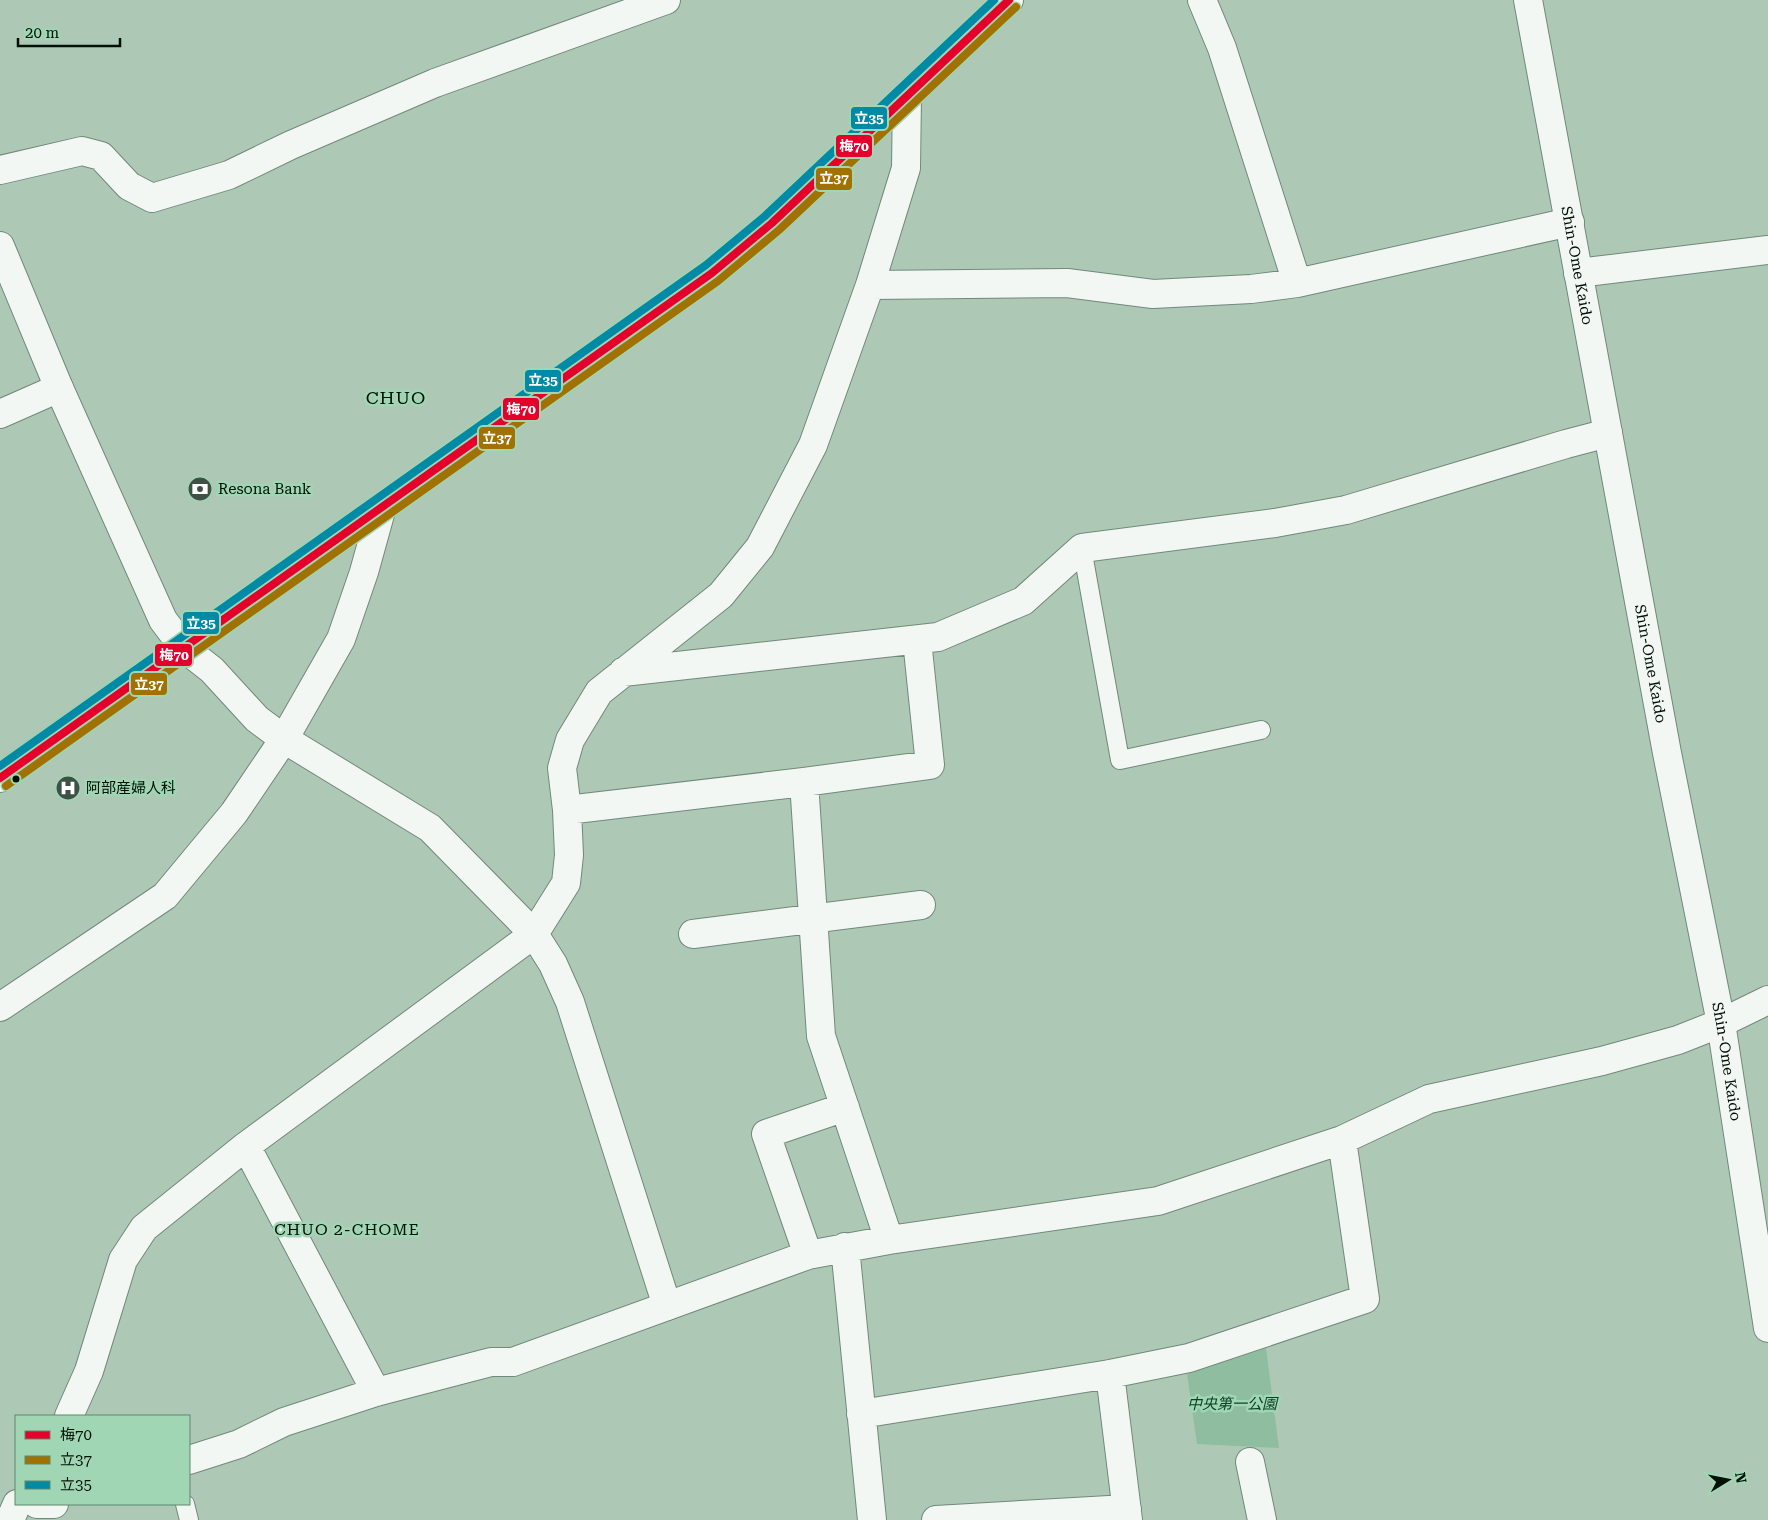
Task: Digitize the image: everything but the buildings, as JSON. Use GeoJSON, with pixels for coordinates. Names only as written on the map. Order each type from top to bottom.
{"type":"FeatureCollection","features":[{"type":"Feature","properties":{"kind":"street"},"geometry":{"type":"LineString","coordinates":[[0,170],[82,151],[101,156],[129,186],[152,198],[229,175],[291,145],[435,83],[666,0]]}},
{"type":"Feature","properties":{"kind":"street"},"geometry":{"type":"LineString","coordinates":[[0,778],[717,269],[772,222],[1009,0]]}},
{"type":"Feature","properties":{"kind":"street"},"geometry":{"type":"LineString","coordinates":[[1202,0],[1222,48],[1297,283]]}},
{"type":"Feature","properties":{"kind":"street","name":"Shin-Ome Kaido"},"geometry":{"type":"LineString","coordinates":[[1528,0],[1667,754],[1721,1023],[1765,1292],[1768,1328]]}},
{"type":"Feature","properties":{"kind":"street"},"geometry":{"type":"LineString","coordinates":[[69,1415],[90,1371],[123,1260],[144,1228],[246,1146],[534,934],[566,883],[569,855],[567,810],[562,768],[570,740],[599,692],[721,596],[760,547],[813,445],[870,285],[906,168],[907,96]]}},
{"type":"Feature","properties":{"kind":"street"},"geometry":{"type":"LineString","coordinates":[[870,285],[1067,283],[1152,294],[1251,289],[1297,283],[1570,222]]}},
{"type":"Feature","properties":{"kind":"street"},"geometry":{"type":"LineString","coordinates":[[0,246],[59,388],[163,620],[184,648],[212,670],[257,719],[284,739],[430,828],[534,934],[554,964],[570,1002],[667,1306]]}},
{"type":"Feature","properties":{"kind":"street"},"geometry":{"type":"LineString","coordinates":[[1578,273],[1768,250]]}},
{"type":"Feature","properties":{"kind":"street"},"geometry":{"type":"LineString","coordinates":[[0,414],[59,388]]}},
{"type":"Feature","properties":{"kind":"street"},"geometry":{"type":"LineString","coordinates":[[623,672],[938,637],[1023,601],[1082,548],[1275,523],[1346,510],[1566,444],[1608,434]]}},
{"type":"Feature","properties":{"kind":"street"},"geometry":{"type":"LineString","coordinates":[[0,1007],[165,896],[234,813],[284,739],[341,638],[364,572],[382,507]]}},
{"type":"Feature","properties":{"kind":"street"},"geometry":{"type":"LineString","coordinates":[[567,810],[930,765],[917,640]]}},
{"type":"Feature","properties":{"kind":"street"},"geometry":{"type":"LineString","coordinates":[[804,782],[821,1036],[889,1240]]}},
{"type":"Feature","properties":{"kind":"street"},"geometry":{"type":"LineString","coordinates":[[693,934],[921,905]]}},
{"type":"Feature","properties":{"kind":"street"},"geometry":{"type":"LineString","coordinates":[[190,1460],[238,1444],[284,1422],[376,1392],[491,1362],[513,1362],[808,1255],[889,1240],[1158,1201],[1342,1140],[1429,1099],[1602,1061],[1678,1040],[1721,1023],[1768,1000]]}},
{"type":"Feature","properties":{"kind":"street"},"geometry":{"type":"LineString","coordinates":[[808,1255],[766,1134],[845,1107]]}},
{"type":"Feature","properties":{"kind":"street"},"geometry":{"type":"LineString","coordinates":[[862,1414],[1110,1374],[1189,1358],[1366,1299],[1342,1140]]}},
{"type":"Feature","properties":{"kind":"street"},"geometry":{"type":"LineString","coordinates":[[246,1146],[376,1392]]}},
{"type":"Feature","properties":{"kind":"street"},"geometry":{"type":"LineString","coordinates":[[845,1247],[872,1520]]}},
{"type":"Feature","properties":{"kind":"street"},"geometry":{"type":"LineString","coordinates":[[936,1520],[1127,1514],[1110,1374]]}},
{"type":"Feature","properties":{"kind":"street"},"geometry":{"type":"LineString","coordinates":[[1250,1462],[1262,1520]]}},
{"type":"Feature","properties":{"kind":"street"},"geometry":{"type":"LineString","coordinates":[[10,1520],[17,1505]]}},
{"type":"Feature","properties":{"kind":"lane"},"geometry":{"type":"LineString","coordinates":[[1082,548],[1120,760],[1261,730]]}},
{"type":"Feature","properties":{"kind":"lane"},"geometry":{"type":"LineString","coordinates":[[186,1505],[189,1520]]}},
{"type":"Feature","properties":{"kind":"green space","name":"中央第一公園"},"geometry":{"type":"Polygon","coordinates":[[[1266,1348],[1279,1448],[1197,1444],[1187,1374],[1266,1348]]]}},
{"type":"Feature","properties":{"kind":"transit line","name":"立35"},"geometry":{"type":"LineString","coordinates":[[0,766],[706,265],[765,216],[994,0]]}},
{"type":"Feature","properties":{"kind":"transit line","name":"梅70"},"geometry":{"type":"LineString","coordinates":[[0,778],[712,273],[772,223],[1009,0]]}},
{"type":"Feature","properties":{"kind":"transit line","name":"立37"},"geometry":{"type":"LineString","coordinates":[[6,786],[718,281],[779,230],[1016,7]]}},
{"type":"Feature","properties":{"kind":"place","name":"Resona Bank"},"geometry":{"type":"Point","coordinates":[200,489]}},
{"type":"Feature","properties":{"kind":"place","name":"阿部産婦人科"},"geometry":{"type":"Point","coordinates":[68,788]}},
{"type":"Feature","properties":{"kind":"district","name":"CHUO"},"geometry":{"type":"Point","coordinates":[396,398]}},
{"type":"Feature","properties":{"kind":"district","name":"CHUO 2-CHOME"},"geometry":{"type":"Point","coordinates":[347,1229]}}]}
